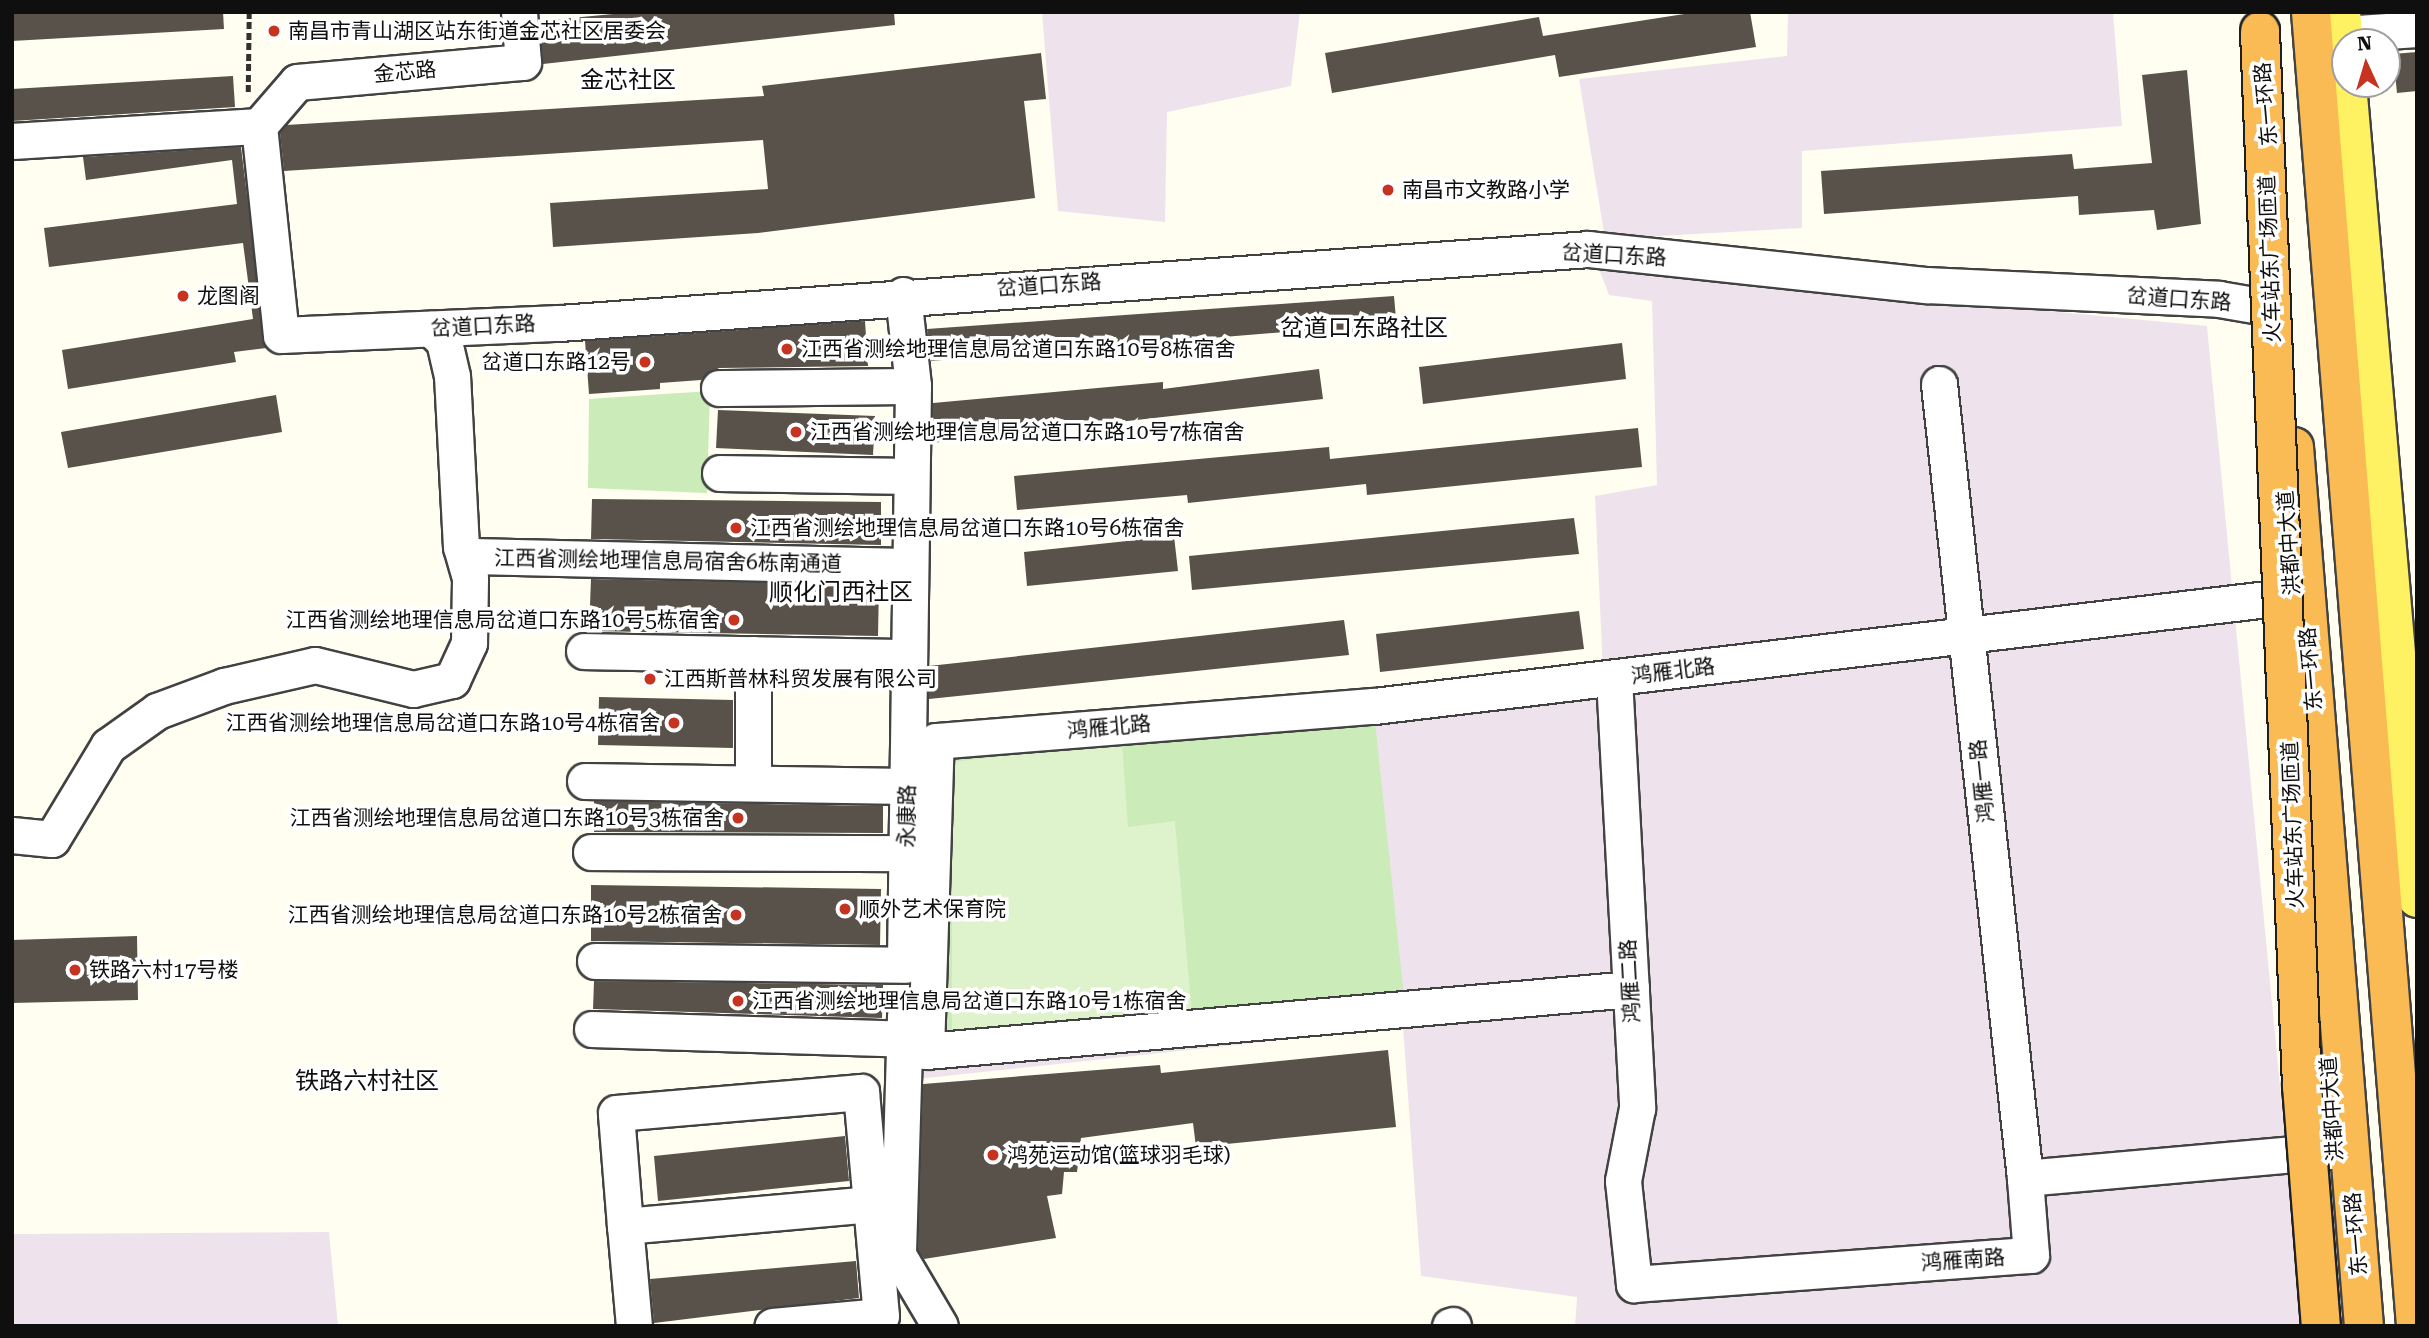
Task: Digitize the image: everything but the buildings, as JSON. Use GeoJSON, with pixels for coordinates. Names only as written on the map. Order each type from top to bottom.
{"type":"FeatureCollection","features":[{"type":"Feature","properties":{"kind":"highway"},"geometry":{"type":"LineString","coordinates":[[2311,12],[2416,1326]]}},
{"type":"Feature","properties":{"kind":"highway","name":"火车站东广场匝道"},"geometry":{"type":"LineString","coordinates":[[2256,18],[2302,1086],[2322,1326]]}},
{"type":"Feature","properties":{"kind":"highway","name":"东一环路"},"geometry":{"type":"LineString","coordinates":[[2256,18],[2364,1326]]}},
{"type":"Feature","properties":{"kind":"main road","name":"洪都中大道"},"geometry":{"type":"LineString","coordinates":[[2256,18],[2271,308],[2349,1326]]}},
{"type":"Feature","properties":{"kind":"main road"},"geometry":{"type":"LineString","coordinates":[[2348,98],[2408,695],[2417,898]]}},
{"type":"Feature","properties":{"kind":"main road"},"geometry":{"type":"LineString","coordinates":[[2407,1197],[2417,1259]]}},
{"type":"Feature","properties":{"kind":"street","name":"金芯路"},"geometry":{"type":"LineString","coordinates":[[258,126],[297,82],[523,62],[519,12]]}},
{"type":"Feature","properties":{"kind":"street"},"geometry":{"type":"LineString","coordinates":[[12,141],[258,126]]}},
{"type":"Feature","properties":{"kind":"street","name":"岔道口东路"},"geometry":{"type":"LineString","coordinates":[[258,126],[281,335],[431,329],[1588,249],[1926,285],[2219,299],[2271,308]]}},
{"type":"Feature","properties":{"kind":"street","name":"永康路"},"geometry":{"type":"LineString","coordinates":[[903,295],[913,386],[904,1039],[898,1255],[940,1326]]}},
{"type":"Feature","properties":{"kind":"street"},"geometry":{"type":"LineString","coordinates":[[12,835],[52,839],[108,746],[158,711],[225,686],[314,665],[413,689],[452,680],[469,643],[468,556],[461,547],[452,376],[444,341],[431,329]]}},
{"type":"Feature","properties":{"kind":"street","name":"鸿雁一路"},"geometry":{"type":"LineString","coordinates":[[1939,384],[2025,1178]]}},
{"type":"Feature","properties":{"kind":"street"},"geometry":{"type":"LineString","coordinates":[[719,388],[913,386]]}},
{"type":"Feature","properties":{"kind":"street"},"geometry":{"type":"LineString","coordinates":[[720,473],[911,476]]}},
{"type":"Feature","properties":{"kind":"street","name":"江西省测绘地理信息局宿舍6栋南通道"},"geometry":{"type":"LineString","coordinates":[[468,556],[910,566]]}},
{"type":"Feature","properties":{"kind":"street","name":"鸿雁北路"},"geometry":{"type":"LineString","coordinates":[[1631,989],[926,1051],[936,741],[1374,706],[2293,596]]}},
{"type":"Feature","properties":{"kind":"street"},"geometry":{"type":"LineString","coordinates":[[584,651],[909,656]]}},
{"type":"Feature","properties":{"kind":"street"},"geometry":{"type":"LineString","coordinates":[[753,654],[753,783]]}},
{"type":"Feature","properties":{"kind":"street","name":"鸿雁二路"},"geometry":{"type":"LineString","coordinates":[[1614,678],[1637,1108],[1623,1181],[1634,1284]]}},
{"type":"Feature","properties":{"kind":"street"},"geometry":{"type":"LineString","coordinates":[[584,781],[907,786]]}},
{"type":"Feature","properties":{"kind":"street"},"geometry":{"type":"LineString","coordinates":[[591,852],[906,853]]}},
{"type":"Feature","properties":{"kind":"street"},"geometry":{"type":"LineString","coordinates":[[595,961],[905,965]]}},
{"type":"Feature","properties":{"kind":"street"},"geometry":{"type":"LineString","coordinates":[[592,1029],[904,1039]]}},
{"type":"Feature","properties":{"kind":"street"},"geometry":{"type":"LineString","coordinates":[[634,1326],[616,1113],[862,1092],[881,1316],[772,1326]]}},
{"type":"Feature","properties":{"kind":"street"},"geometry":{"type":"LineString","coordinates":[[2025,1178],[2336,1150]]}},
{"type":"Feature","properties":{"kind":"street","name":"鸿雁南路"},"geometry":{"type":"LineString","coordinates":[[1634,1284],[2031,1255],[2025,1178]]}},
{"type":"Feature","properties":{"kind":"street"},"geometry":{"type":"LineString","coordinates":[[625,1226],[871,1203]]}},
{"type":"Feature","properties":{"kind":"path"},"geometry":{"type":"LineString","coordinates":[[249,12],[246,69],[258,126]]}},
{"type":"Feature","properties":{"kind":"shaded area"},"geometry":{"type":"Polygon","coordinates":[[[1042,12],[1300,12],[1291,86],[1167,112],[1165,222],[1058,211],[1042,12]]]}},
{"type":"Feature","properties":{"kind":"shaded area"},"geometry":{"type":"Polygon","coordinates":[[[1788,12],[2113,12],[2122,126],[1802,151],[1802,228],[1605,239],[1579,79],[1787,56],[1788,12]]]}},
{"type":"Feature","properties":{"kind":"shaded area"},"geometry":{"type":"Polygon","coordinates":[[[1599,269],[2207,326],[2303,1326],[1575,1326],[1577,1297],[1421,1276],[1403,1027],[917,1079],[924,725],[1603,673],[1595,496],[1657,485],[1652,301],[1609,295],[1599,269]]]}},
{"type":"Feature","properties":{"kind":"shaded area"},"geometry":{"type":"Polygon","coordinates":[[[329,1232],[338,1326],[12,1326],[12,1234],[329,1232]]]}},
{"type":"Feature","properties":{"kind":"green space"},"geometry":{"type":"Polygon","coordinates":[[[710,391],[707,493],[588,488],[589,399],[710,391]]]}},
{"type":"Feature","properties":{"kind":"green space"},"geometry":{"type":"Polygon","coordinates":[[[1375,721],[1404,997],[938,1041],[946,751],[1375,721]]]}},
{"type":"Feature","properties":{"kind":"green space"},"geometry":{"type":"Polygon","coordinates":[[[1122,742],[1128,827],[1175,821],[1192,1015],[952,1036],[952,762],[1122,742]]]}},
{"type":"Feature","properties":{"kind":"place","name":"南昌市青山湖区站东街道金芯社区居委会"},"geometry":{"type":"Point","coordinates":[274,31]}},
{"type":"Feature","properties":{"kind":"place","name":"南昌市文教路小学"},"geometry":{"type":"Point","coordinates":[1388,190]}},
{"type":"Feature","properties":{"kind":"place","name":"龙图阁"},"geometry":{"type":"Point","coordinates":[183,296]}},
{"type":"Feature","properties":{"kind":"place","name":"江西省测绘地理信息局岔道口东路10号8栋宿舍"},"geometry":{"type":"Point","coordinates":[787,349]}},
{"type":"Feature","properties":{"kind":"place","name":"岔道口东路12号"},"geometry":{"type":"Point","coordinates":[645,362]}},
{"type":"Feature","properties":{"kind":"place","name":"江西省测绘地理信息局岔道口东路10号7栋宿舍"},"geometry":{"type":"Point","coordinates":[796,432]}},
{"type":"Feature","properties":{"kind":"place","name":"江西省测绘地理信息局岔道口东路10号6栋宿舍"},"geometry":{"type":"Point","coordinates":[736,528]}},
{"type":"Feature","properties":{"kind":"place","name":"江西省测绘地理信息局岔道口东路10号5栋宿舍"},"geometry":{"type":"Point","coordinates":[734,620]}},
{"type":"Feature","properties":{"kind":"place","name":"江西斯普林科贸发展有限公司"},"geometry":{"type":"Point","coordinates":[650,679]}},
{"type":"Feature","properties":{"kind":"place","name":"江西省测绘地理信息局岔道口东路10号4栋宿舍"},"geometry":{"type":"Point","coordinates":[674,723]}},
{"type":"Feature","properties":{"kind":"place","name":"江西省测绘地理信息局岔道口东路10号3栋宿舍"},"geometry":{"type":"Point","coordinates":[738,818]}},
{"type":"Feature","properties":{"kind":"place","name":"顺外艺术保育院"},"geometry":{"type":"Point","coordinates":[845,909]}},
{"type":"Feature","properties":{"kind":"place","name":"江西省测绘地理信息局岔道口东路10号2栋宿舍"},"geometry":{"type":"Point","coordinates":[736,915]}},
{"type":"Feature","properties":{"kind":"place","name":"铁路六村17号楼"},"geometry":{"type":"Point","coordinates":[75,970]}},
{"type":"Feature","properties":{"kind":"place","name":"江西省测绘地理信息局岔道口东路10号1栋宿舍"},"geometry":{"type":"Point","coordinates":[738,1001]}},
{"type":"Feature","properties":{"kind":"place","name":"鸿苑运动馆(篮球羽毛球)"},"geometry":{"type":"Point","coordinates":[993,1155]}},
{"type":"Feature","properties":{"kind":"district","name":"金芯社区"},"geometry":{"type":"Point","coordinates":[628,81]}},
{"type":"Feature","properties":{"kind":"district","name":"岔道口东路社区"},"geometry":{"type":"Point","coordinates":[1364,329]}},
{"type":"Feature","properties":{"kind":"district","name":"顺化门西社区"},"geometry":{"type":"Point","coordinates":[841,593]}},
{"type":"Feature","properties":{"kind":"district","name":"铁路六村社区"},"geometry":{"type":"Point","coordinates":[367,1082]}}]}
